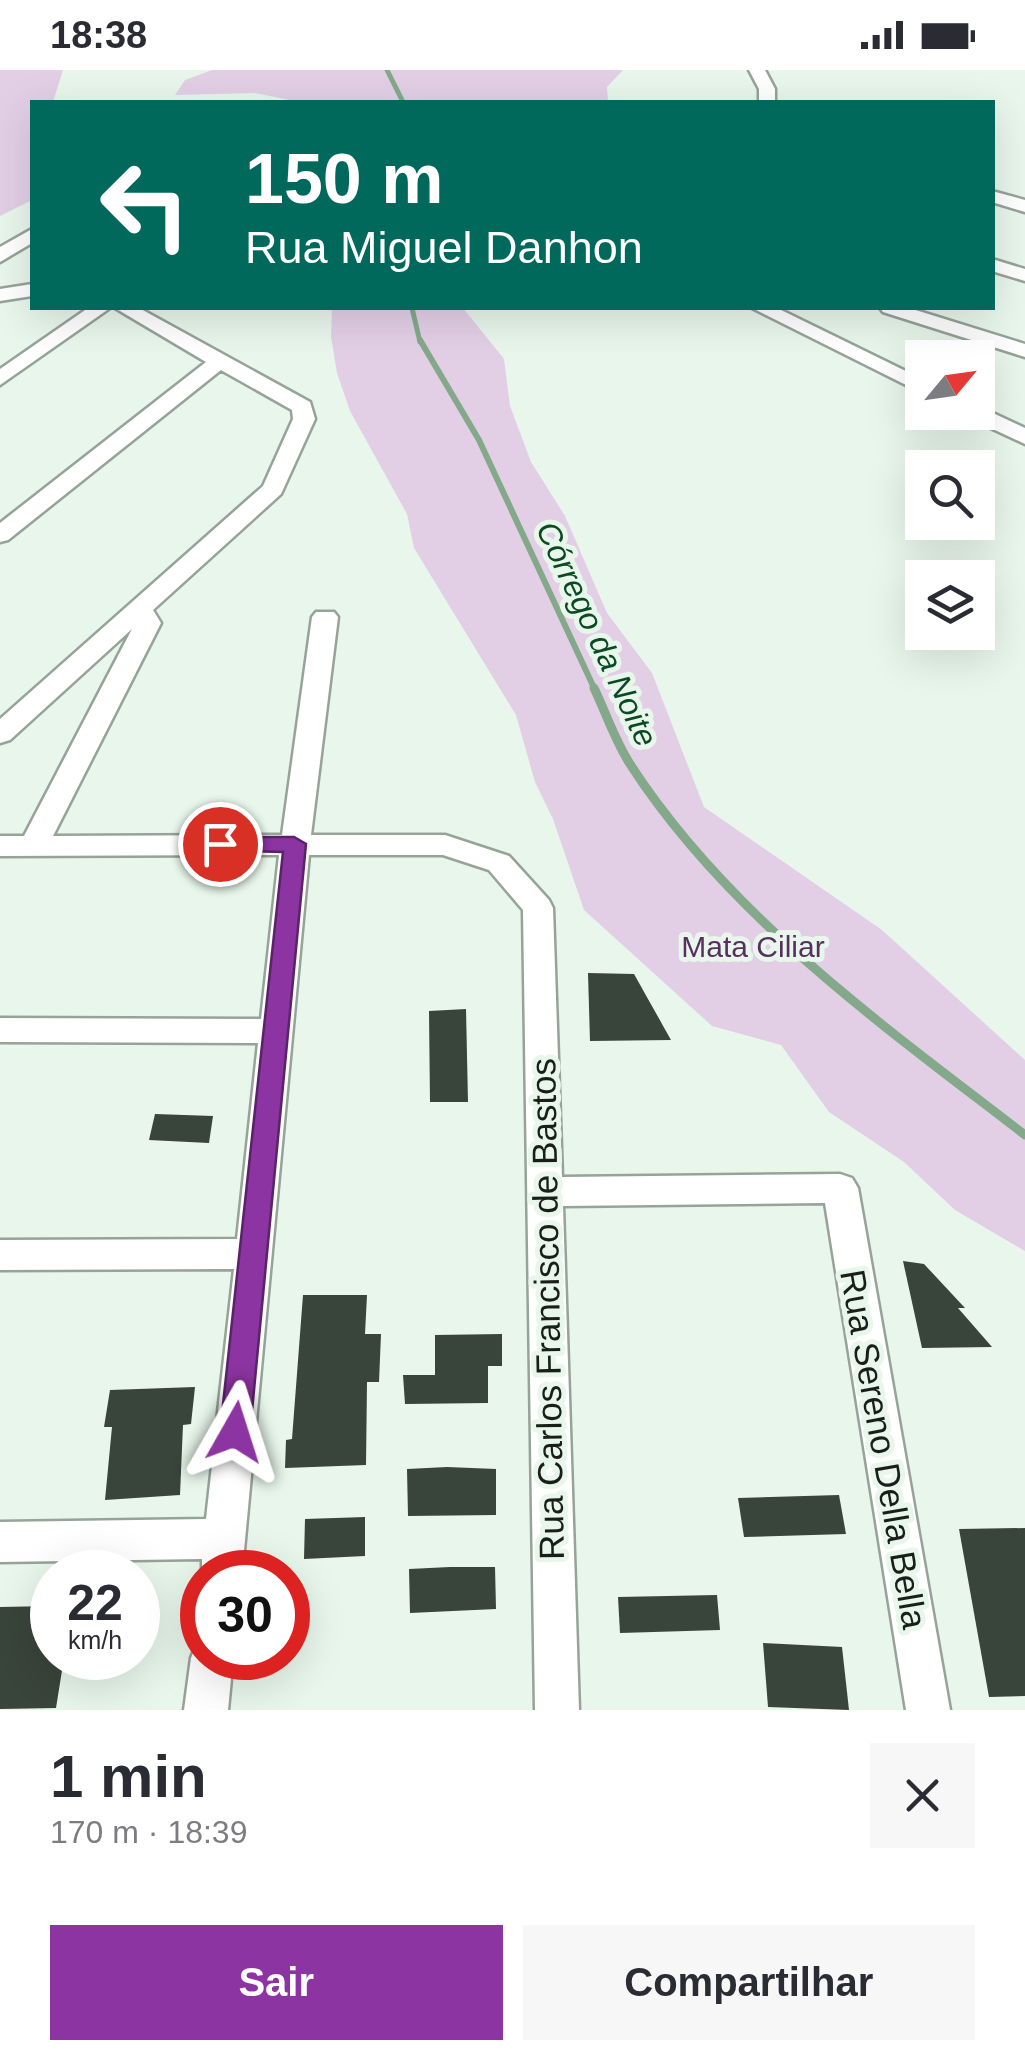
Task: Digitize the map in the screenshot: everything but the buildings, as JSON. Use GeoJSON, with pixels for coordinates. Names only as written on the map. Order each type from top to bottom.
{"type":"FeatureCollection","features":[{"type":"Feature","properties":{"kind":"street"},"geometry":{"type":"LineString","coordinates":[[756,70],[768,90],[768,100]]}},
{"type":"Feature","properties":{"kind":"street"},"geometry":{"type":"LineString","coordinates":[[995,197],[1025,206]]}},
{"type":"Feature","properties":{"kind":"street"},"geometry":{"type":"LineString","coordinates":[[0,256],[30,235]]}},
{"type":"Feature","properties":{"kind":"street"},"geometry":{"type":"LineString","coordinates":[[995,266],[1025,274]]}},
{"type":"Feature","properties":{"kind":"street"},"geometry":{"type":"LineString","coordinates":[[0,295],[30,290]]}},
{"type":"Feature","properties":{"kind":"street"},"geometry":{"type":"LineString","coordinates":[[0,379],[97,310]]}},
{"type":"Feature","properties":{"kind":"street"},"geometry":{"type":"LineString","coordinates":[[0,734],[273,489],[304,419],[302,407],[129,310]]}},
{"type":"Feature","properties":{"kind":"street"},"geometry":{"type":"LineString","coordinates":[[766,310],[905,378]]}},
{"type":"Feature","properties":{"kind":"street"},"geometry":{"type":"LineString","coordinates":[[896,310],[1025,352]]}},
{"type":"Feature","properties":{"kind":"street"},"geometry":{"type":"LineString","coordinates":[[0,535],[221,360]]}},
{"type":"Feature","properties":{"kind":"street"},"geometry":{"type":"LineString","coordinates":[[995,422],[1025,437]]}},
{"type":"Feature","properties":{"kind":"street"},"geometry":{"type":"LineString","coordinates":[[34,846],[148,623],[140,609]]}},
{"type":"Feature","properties":{"kind":"street"},"geometry":{"type":"LineString","coordinates":[[224,1550],[294,844],[325,617]]}},
{"type":"Feature","properties":{"kind":"street"},"geometry":{"type":"LineString","coordinates":[[0,846],[294,844]]}},
{"type":"Feature","properties":{"kind":"street","name":"Rua Carlos Francisco de Bastos"},"geometry":{"type":"LineString","coordinates":[[294,844],[445,845],[499,863],[538,908],[556,1710]]}},
{"type":"Feature","properties":{"kind":"street"},"geometry":{"type":"LineString","coordinates":[[0,1030],[276,1031]]}},
{"type":"Feature","properties":{"kind":"street","name":"Rua Sereno Della Bella"},"geometry":{"type":"LineString","coordinates":[[544,1192],[840,1188],[928,1710]]}},
{"type":"Feature","properties":{"kind":"street"},"geometry":{"type":"LineString","coordinates":[[0,1255],[253,1254]]}},
{"type":"Feature","properties":{"kind":"street"},"geometry":{"type":"LineString","coordinates":[[0,1542],[180,1553]]}},
{"type":"Feature","properties":{"kind":"street"},"geometry":{"type":"LineString","coordinates":[[206,1710],[209,1680]]}},
{"type":"Feature","properties":{"kind":"green space"},"geometry":{"type":"Polygon","coordinates":[[[0,70],[63,70],[54,100],[30,100],[30,201],[0,216],[0,70]]]}},
{"type":"Feature","properties":{"kind":"green space"},"geometry":{"type":"Polygon","coordinates":[[[212,70],[623,70],[607,87],[608,100],[290,100],[255,93],[175,95],[185,80],[212,70]]]}},
{"type":"Feature","properties":{"kind":"green space","name":"Mata Ciliar"},"geometry":{"type":"Polygon","coordinates":[[[332,310],[465,310],[504,359],[510,406],[531,462],[565,516],[607,613],[652,673],[704,807],[882,930],[1025,1060],[1025,1251],[955,1210],[904,1162],[829,1112],[781,1045],[712,1026],[584,910],[553,819],[535,782],[516,715],[414,548],[407,514],[350,411],[337,373],[331,337],[332,310]]]}},
{"type":"Feature","properties":{"kind":"waterway","name":"Córrego da Noite"},"geometry":{"type":"LineString","coordinates":[[387,70],[402,100]]}},
{"type":"Feature","properties":{"kind":"waterway","name":"Córrego da Noite"},"geometry":{"type":"LineString","coordinates":[[412,310],[420,342]]}},
{"type":"Feature","properties":{"kind":"waterway","name":"Córrego da Noite"},"geometry":{"type":"LineString","coordinates":[[420,340],[479,440],[595,690]]}},
{"type":"Feature","properties":{"kind":"waterway","name":"Córrego da Noite"},"geometry":{"type":"LineString","coordinates":[[594,688],[630,764],[713,871],[811,966],[1025,1135]]}},
{"type":"Feature","properties":{"kind":"route"},"geometry":{"type":"LineString","coordinates":[[220,844],[294,844],[235,1432]]}}]}
